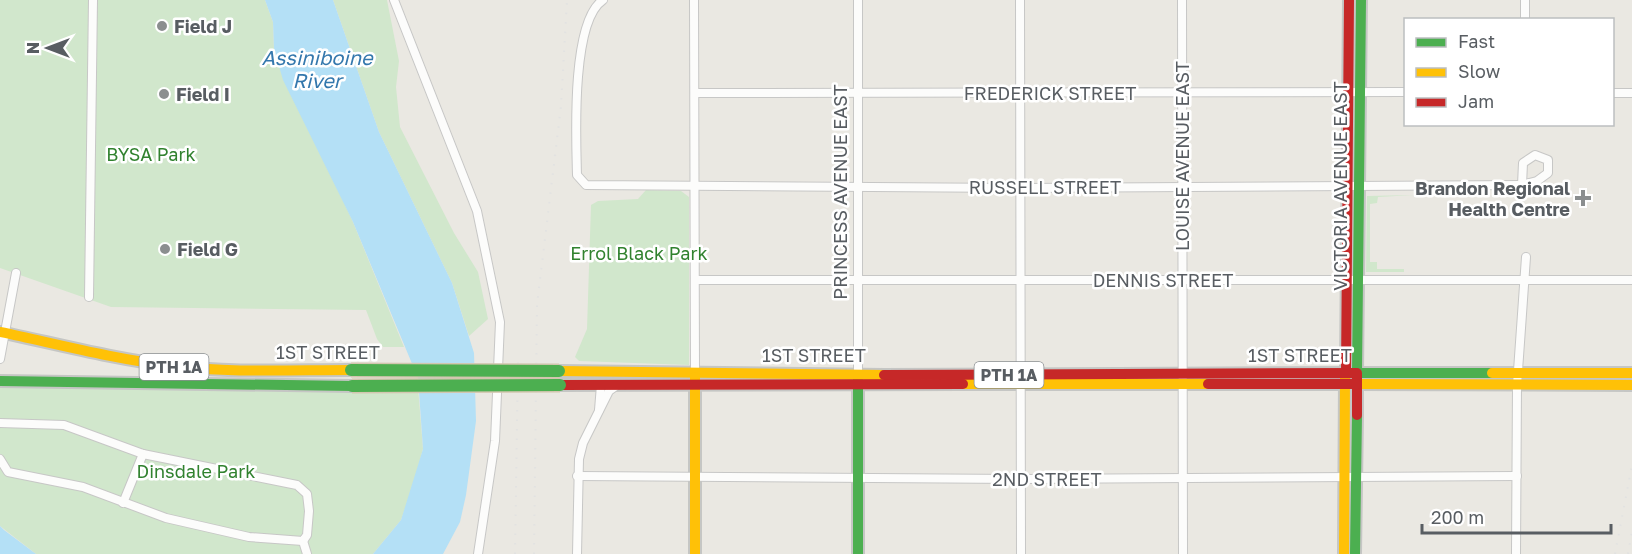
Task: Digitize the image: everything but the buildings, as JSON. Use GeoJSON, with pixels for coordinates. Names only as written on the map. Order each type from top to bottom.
{"type":"FeatureCollection","features":[{"type":"Feature","properties":{"kind":"main road","name":"VICTORIA AVENUE EAST"},"geometry":{"type":"LineString","coordinates":[[1349,0],[1353,93],[1351,476]]}},
{"type":"Feature","properties":{"kind":"main road","name":"VICTORIA AVENUE EAST"},"geometry":{"type":"LineString","coordinates":[[1353,93],[1361,0]]}},
{"type":"Feature","properties":{"kind":"main road","name":"1ST STREET"},"geometry":{"type":"LineString","coordinates":[[2,333],[94,355],[173,367],[249,370],[660,373],[695,378]]}},
{"type":"Feature","properties":{"kind":"main road"},"geometry":{"type":"LineString","coordinates":[[601,391],[607,377],[660,373]]}},
{"type":"Feature","properties":{"kind":"main road","name":"1ST STREET"},"geometry":{"type":"LineString","coordinates":[[0,381],[352,386],[582,385],[601,391],[622,385],[695,378],[1519,379],[1632,373]]}},
{"type":"Feature","properties":{"kind":"main road"},"geometry":{"type":"LineString","coordinates":[[695,378],[695,554]]}},
{"type":"Feature","properties":{"kind":"main road"},"geometry":{"type":"LineString","coordinates":[[858,378],[858,554]]}},
{"type":"Feature","properties":{"kind":"main road","name":"1ST STREET"},"geometry":{"type":"LineString","coordinates":[[1519,379],[1632,385]]}},
{"type":"Feature","properties":{"kind":"main road"},"geometry":{"type":"LineString","coordinates":[[1344,554],[1351,476]]}},
{"type":"Feature","properties":{"kind":"main road"},"geometry":{"type":"LineString","coordinates":[[1351,476],[1355,554]]}},
{"type":"Feature","properties":{"kind":"street"},"geometry":{"type":"LineString","coordinates":[[89,297],[93,0]]}},
{"type":"Feature","properties":{"kind":"street"},"geometry":{"type":"LineString","coordinates":[[394,0],[477,211],[501,322],[495,441],[477,554]]}},
{"type":"Feature","properties":{"kind":"street","name":"RUSSELL STREET"},"geometry":{"type":"LineString","coordinates":[[603,0],[592,13],[580,50],[576,171],[579,180],[586,185],[1021,188],[1522,185]]}},
{"type":"Feature","properties":{"kind":"street"},"geometry":{"type":"LineString","coordinates":[[694,0],[695,378]]}},
{"type":"Feature","properties":{"kind":"street","name":"PRINCESS AVENUE EAST"},"geometry":{"type":"LineString","coordinates":[[858,0],[858,378]]}},
{"type":"Feature","properties":{"kind":"street"},"geometry":{"type":"LineString","coordinates":[[1020,0],[1021,554]]}},
{"type":"Feature","properties":{"kind":"street","name":"LOUISE AVENUE EAST"},"geometry":{"type":"LineString","coordinates":[[1182,0],[1183,554]]}},
{"type":"Feature","properties":{"kind":"street"},"geometry":{"type":"LineString","coordinates":[[1525,0],[1525,18]]}},
{"type":"Feature","properties":{"kind":"street","name":"FREDERICK STREET"},"geometry":{"type":"LineString","coordinates":[[695,93],[1404,92]]}},
{"type":"Feature","properties":{"kind":"street"},"geometry":{"type":"LineString","coordinates":[[1614,93],[1632,93]]}},
{"type":"Feature","properties":{"kind":"street"},"geometry":{"type":"LineString","coordinates":[[1540,155],[1548,160],[1550,165],[1545,176],[1522,185],[1522,168],[1526,159],[1540,155]]}},
{"type":"Feature","properties":{"kind":"street"},"geometry":{"type":"LineString","coordinates":[[1516,554],[1519,379],[1526,256]]}},
{"type":"Feature","properties":{"kind":"street"},"geometry":{"type":"LineString","coordinates":[[0,359],[2,333],[16,273]]}},
{"type":"Feature","properties":{"kind":"street","name":"DENNIS STREET"},"geometry":{"type":"LineString","coordinates":[[695,280],[1632,280]]}},
{"type":"Feature","properties":{"kind":"street"},"geometry":{"type":"LineString","coordinates":[[578,554],[577,476],[583,443],[609,391],[622,385]]}},
{"type":"Feature","properties":{"kind":"street"},"geometry":{"type":"LineString","coordinates":[[598,417],[601,391]]}},
{"type":"Feature","properties":{"kind":"street"},"geometry":{"type":"LineString","coordinates":[[0,423],[64,426],[143,454],[297,485],[307,494],[309,512],[307,535],[303,541]]}},
{"type":"Feature","properties":{"kind":"street"},"geometry":{"type":"LineString","coordinates":[[123,503],[143,454]]}},
{"type":"Feature","properties":{"kind":"street"},"geometry":{"type":"LineString","coordinates":[[0,459],[8,472],[83,488],[166,518],[249,537],[303,541]]}},
{"type":"Feature","properties":{"kind":"street","name":"2ND STREET"},"geometry":{"type":"LineString","coordinates":[[577,476],[1021,479],[1517,476]]}},
{"type":"Feature","properties":{"kind":"street"},"geometry":{"type":"LineString","coordinates":[[303,541],[307,554]]}},
{"type":"Feature","properties":{"kind":"green space","name":"BYSA Park"},"geometry":{"type":"Polygon","coordinates":[[[0,0],[265,0],[273,22],[274,49],[353,222],[404,347],[383,347],[377,339],[366,310],[111,307],[0,268],[0,0]]]}},
{"type":"Feature","properties":{"kind":"green space"},"geometry":{"type":"Polygon","coordinates":[[[333,0],[387,0],[399,61],[396,87],[400,127],[454,233],[478,272],[488,319],[469,336],[452,283],[379,132],[333,0]]]}},
{"type":"Feature","properties":{"kind":"green space","name":"Errol Black Park"},"geometry":{"type":"Polygon","coordinates":[[[646,190],[681,191],[689,197],[689,365],[579,361],[575,357],[587,329],[591,205],[598,201],[638,199],[646,190]]]}},
{"type":"Feature","properties":{"kind":"green space"},"geometry":{"type":"Polygon","coordinates":[[[1415,195],[1378,197],[1377,203],[1370,204],[1370,262],[1377,262],[1377,269],[1404,269],[1404,272],[1366,272],[1367,196],[1415,195]]]}},
{"type":"Feature","properties":{"kind":"green space","name":"Dinsdale Park"},"geometry":{"type":"Polygon","coordinates":[[[0,385],[418,387],[423,449],[401,520],[373,554],[36,554],[0,526],[0,385]]]}},
{"type":"Feature","properties":{"kind":"water","name":"Assiniboine River"},"geometry":{"type":"Polygon","coordinates":[[[265,0],[333,0],[379,132],[452,283],[474,353],[476,421],[460,522],[443,554],[373,554],[401,520],[423,449],[418,378],[353,222],[283,80],[274,49],[273,22],[265,0]]]}},
{"type":"Feature","properties":{"kind":"water"},"geometry":{"type":"Polygon","coordinates":[[[0,526],[4,530],[36,554],[0,554],[0,526]]]}},
{"type":"Feature","properties":{"kind":"railway"},"geometry":{"type":"LineString","coordinates":[[534,554],[537,305],[561,106],[567,0]]}},
{"type":"Feature","properties":{"kind":"railway"},"geometry":{"type":"LineString","coordinates":[[515,554],[518,357]]}},
{"type":"Feature","properties":{"kind":"railway"},"geometry":{"type":"LineString","coordinates":[[1615,554],[1632,465]]}},
{"type":"Feature","properties":{"kind":"railway"},"geometry":{"type":"LineString","coordinates":[[1628,554],[1632,531]]}},
{"type":"Feature","properties":{"kind":"traffic: fast"},"geometry":{"type":"LineString","coordinates":[[1361,0],[1357,373],[1492,373]]}},
{"type":"Feature","properties":{"kind":"traffic: fast"},"geometry":{"type":"LineString","coordinates":[[351,370],[559,371]]}},
{"type":"Feature","properties":{"kind":"traffic: fast"},"geometry":{"type":"LineString","coordinates":[[858,376],[858,554]]}},
{"type":"Feature","properties":{"kind":"traffic: fast"},"geometry":{"type":"LineString","coordinates":[[0,381],[352,386]]}},
{"type":"Feature","properties":{"kind":"traffic: fast"},"geometry":{"type":"LineString","coordinates":[[352,386],[560,385]]}},
{"type":"Feature","properties":{"kind":"traffic: fast"},"geometry":{"type":"LineString","coordinates":[[1355,554],[1357,415]]}},
{"type":"Feature","properties":{"kind":"traffic: slow"},"geometry":{"type":"LineString","coordinates":[[0,332],[107,355],[172,366],[239,370],[351,370]]}},
{"type":"Feature","properties":{"kind":"traffic: slow"},"geometry":{"type":"LineString","coordinates":[[559,371],[884,375]]}},
{"type":"Feature","properties":{"kind":"traffic: slow"},"geometry":{"type":"LineString","coordinates":[[1492,373],[1632,373]]}},
{"type":"Feature","properties":{"kind":"traffic: slow"},"geometry":{"type":"LineString","coordinates":[[695,377],[695,554]]}},
{"type":"Feature","properties":{"kind":"traffic: slow"},"geometry":{"type":"LineString","coordinates":[[1344,554],[1345,378]]}},
{"type":"Feature","properties":{"kind":"traffic: slow"},"geometry":{"type":"LineString","coordinates":[[963,384],[1208,384]]}},
{"type":"Feature","properties":{"kind":"traffic: slow"},"geometry":{"type":"LineString","coordinates":[[1357,384],[1632,385]]}},
{"type":"Feature","properties":{"kind":"traffic: jam"},"geometry":{"type":"LineString","coordinates":[[1346,373],[1349,0]]}},
{"type":"Feature","properties":{"kind":"traffic: jam"},"geometry":{"type":"LineString","coordinates":[[884,375],[1357,373],[1357,415]]}},
{"type":"Feature","properties":{"kind":"traffic: jam"},"geometry":{"type":"LineString","coordinates":[[560,385],[963,384]]}},
{"type":"Feature","properties":{"kind":"traffic: jam"},"geometry":{"type":"LineString","coordinates":[[1208,384],[1357,384]]}},
{"type":"Feature","properties":{"kind":"place","name":"Field J"},"geometry":{"type":"Point","coordinates":[162,26]}},
{"type":"Feature","properties":{"kind":"place","name":"Field I"},"geometry":{"type":"Point","coordinates":[164,94]}},
{"type":"Feature","properties":{"kind":"place","name":"Brandon Regional Health Centre"},"geometry":{"type":"Point","coordinates":[1583,198]}},
{"type":"Feature","properties":{"kind":"place","name":"Field G"},"geometry":{"type":"Point","coordinates":[165,249]}}]}
